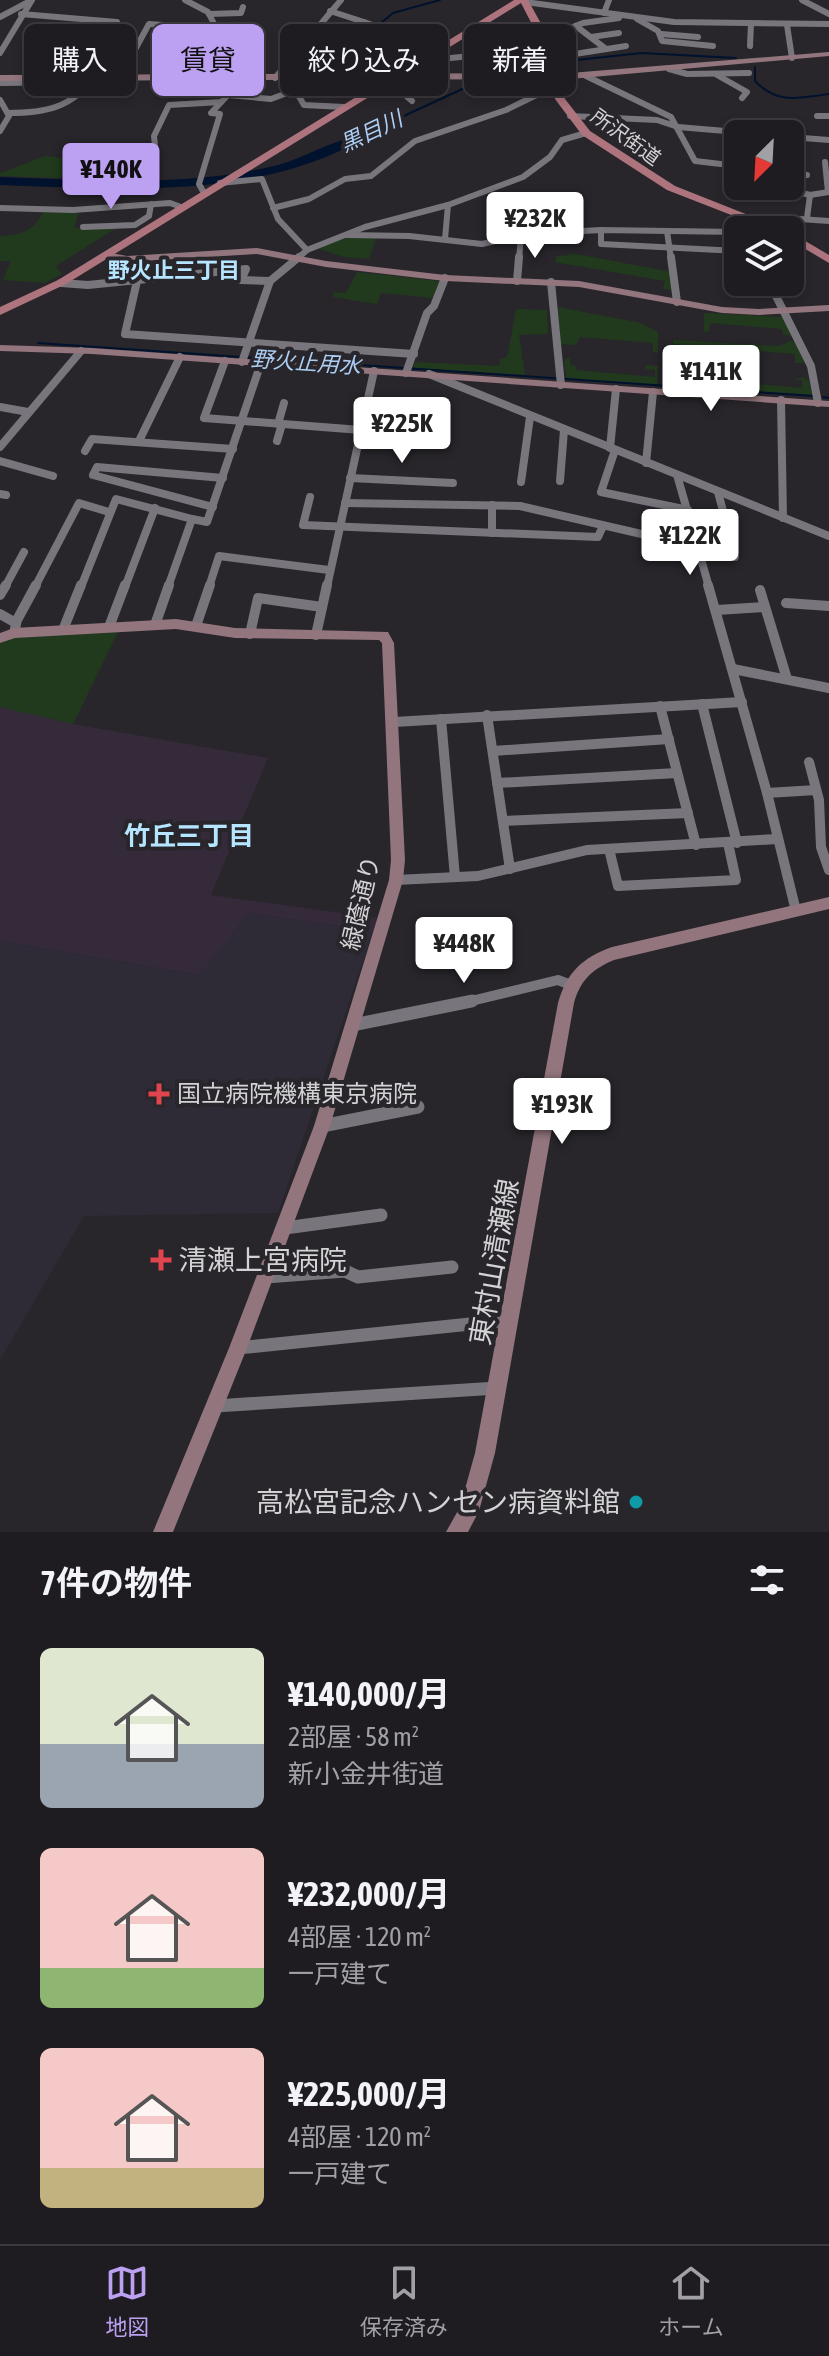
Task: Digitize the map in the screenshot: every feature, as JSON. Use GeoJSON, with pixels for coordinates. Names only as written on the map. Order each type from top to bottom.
{"type":"FeatureCollection","features":[{"type":"Feature","properties":{"kind":"main road","name":"所沢街道"},"geometry":{"type":"LineString","coordinates":[[523,1],[534,24]]}},
{"type":"Feature","properties":{"kind":"main road"},"geometry":{"type":"LineString","coordinates":[[448,45],[523,1]]}},
{"type":"Feature","properties":{"kind":"main road"},"geometry":{"type":"LineString","coordinates":[[0,311],[61,283],[181,207],[201,188],[222,182],[363,96]]}},
{"type":"Feature","properties":{"kind":"main road","name":"所沢街道"},"geometry":{"type":"LineString","coordinates":[[561,96],[570,116],[586,133],[663,184],[746,216]]}},
{"type":"Feature","properties":{"kind":"main road"},"geometry":{"type":"LineString","coordinates":[[804,244],[829,260]]}},
{"type":"Feature","properties":{"kind":"street"},"geometry":{"type":"LineString","coordinates":[[0,53],[32,0]]}},
{"type":"Feature","properties":{"kind":"street"},"geometry":{"type":"LineString","coordinates":[[0,17],[32,0]]}},
{"type":"Feature","properties":{"kind":"street"},"geometry":{"type":"LineString","coordinates":[[185,0],[209,14],[214,24]]}},
{"type":"Feature","properties":{"kind":"street"},"geometry":{"type":"LineString","coordinates":[[275,78],[330,11],[343,0]]}},
{"type":"Feature","properties":{"kind":"street"},"geometry":{"type":"LineString","coordinates":[[604,13],[609,0]]}},
{"type":"Feature","properties":{"kind":"street"},"geometry":{"type":"LineString","coordinates":[[802,0],[829,14]]}},
{"type":"Feature","properties":{"kind":"street"},"geometry":{"type":"LineString","coordinates":[[523,1],[632,17],[751,24],[829,24]]}},
{"type":"Feature","properties":{"kind":"street"},"geometry":{"type":"LineString","coordinates":[[209,14],[241,13],[243,7]]}},
{"type":"Feature","properties":{"kind":"street"},"geometry":{"type":"LineString","coordinates":[[330,11],[370,24]]}},
{"type":"Feature","properties":{"kind":"street"},"geometry":{"type":"LineString","coordinates":[[21,14],[117,22],[116,24]]}},
{"type":"Feature","properties":{"kind":"street"},"geometry":{"type":"LineString","coordinates":[[576,26],[632,17],[659,34],[698,37]]}},
{"type":"Feature","properties":{"kind":"street"},"geometry":{"type":"LineString","coordinates":[[136,48],[149,24],[152,24]]}},
{"type":"Feature","properties":{"kind":"street"},"geometry":{"type":"LineString","coordinates":[[750,46],[751,24]]}},
{"type":"Feature","properties":{"kind":"street"},"geometry":{"type":"LineString","coordinates":[[787,25],[792,58]]}},
{"type":"Feature","properties":{"kind":"street"},"geometry":{"type":"LineString","coordinates":[[576,26],[606,49]]}},
{"type":"Feature","properties":{"kind":"street"},"geometry":{"type":"LineString","coordinates":[[0,29],[15,30]]}},
{"type":"Feature","properties":{"kind":"street"},"geometry":{"type":"LineString","coordinates":[[591,37],[619,33]]}},
{"type":"Feature","properties":{"kind":"street"},"geometry":{"type":"LineString","coordinates":[[659,34],[662,41],[713,46]]}},
{"type":"Feature","properties":{"kind":"street"},"geometry":{"type":"LineString","coordinates":[[576,52],[626,46]]}},
{"type":"Feature","properties":{"kind":"street"},"geometry":{"type":"LineString","coordinates":[[576,78],[829,54]]}},
{"type":"Feature","properties":{"kind":"street"},"geometry":{"type":"LineString","coordinates":[[669,69],[687,74],[749,73]]}},
{"type":"Feature","properties":{"kind":"street"},"geometry":{"type":"LineString","coordinates":[[716,74],[747,92],[742,98]]}},
{"type":"Feature","properties":{"kind":"street"},"geometry":{"type":"LineString","coordinates":[[586,76],[671,117],[695,161],[724,164]]}},
{"type":"Feature","properties":{"kind":"street"},"geometry":{"type":"LineString","coordinates":[[264,78],[280,78]]}},
{"type":"Feature","properties":{"kind":"street"},"geometry":{"type":"LineString","coordinates":[[0,80],[24,80]]}},
{"type":"Feature","properties":{"kind":"street"},"geometry":{"type":"LineString","coordinates":[[8,113],[50,113],[79,96]]}},
{"type":"Feature","properties":{"kind":"street"},"geometry":{"type":"LineString","coordinates":[[201,188],[202,173],[220,114],[211,113],[227,96]]}},
{"type":"Feature","properties":{"kind":"street"},"geometry":{"type":"LineString","coordinates":[[233,96],[260,101],[278,100],[285,96]]}},
{"type":"Feature","properties":{"kind":"street"},"geometry":{"type":"LineString","coordinates":[[299,96],[304,105],[344,107]]}},
{"type":"Feature","properties":{"kind":"street"},"geometry":{"type":"LineString","coordinates":[[407,96],[412,101]]}},
{"type":"Feature","properties":{"kind":"street"},"geometry":{"type":"LineString","coordinates":[[273,208],[309,199],[345,179],[371,176],[415,141],[506,110],[530,96]]}},
{"type":"Feature","properties":{"kind":"street"},"geometry":{"type":"LineString","coordinates":[[0,100],[8,113],[7,122],[0,131]]}},
{"type":"Feature","properties":{"kind":"street"},"geometry":{"type":"LineString","coordinates":[[155,146],[154,136],[169,105],[221,102]]}},
{"type":"Feature","properties":{"kind":"street"},"geometry":{"type":"LineString","coordinates":[[817,116],[829,115],[826,105]]}},
{"type":"Feature","properties":{"kind":"street"},"geometry":{"type":"LineString","coordinates":[[570,116],[657,120],[678,127],[724,131]]}},
{"type":"Feature","properties":{"kind":"street"},"geometry":{"type":"LineString","coordinates":[[243,359],[270,281],[307,250],[389,220],[448,205],[523,177],[550,157],[562,140],[586,133]]}},
{"type":"Feature","properties":{"kind":"street"},"geometry":{"type":"LineString","coordinates":[[804,138],[829,140]]}},
{"type":"Feature","properties":{"kind":"street"},"geometry":{"type":"LineString","coordinates":[[804,193],[828,192],[826,166]]}},
{"type":"Feature","properties":{"kind":"street"},"geometry":{"type":"LineString","coordinates":[[222,182],[262,179],[267,201],[291,239],[307,250]]}},
{"type":"Feature","properties":{"kind":"street"},"geometry":{"type":"LineString","coordinates":[[807,218],[810,195]]}},
{"type":"Feature","properties":{"kind":"street"},"geometry":{"type":"LineString","coordinates":[[0,208],[73,210],[170,203],[181,207]]}},
{"type":"Feature","properties":{"kind":"street"},"geometry":{"type":"LineString","coordinates":[[83,227],[135,225],[149,216],[151,204]]}},
{"type":"Feature","properties":{"kind":"street"},"geometry":{"type":"LineString","coordinates":[[445,239],[448,205]]}},
{"type":"Feature","properties":{"kind":"street"},"geometry":{"type":"LineString","coordinates":[[804,218],[829,221]]}},
{"type":"Feature","properties":{"kind":"street"},"geometry":{"type":"LineString","coordinates":[[347,235],[445,239],[482,244],[526,234],[601,230],[724,232]]}},
{"type":"Feature","properties":{"kind":"street"},"geometry":{"type":"LineString","coordinates":[[601,230],[601,244],[724,251]]}},
{"type":"Feature","properties":{"kind":"street"},"geometry":{"type":"LineString","coordinates":[[667,231],[677,302]]}},
{"type":"Feature","properties":{"kind":"street"},"geometry":{"type":"LineString","coordinates":[[517,281],[521,237]]}},
{"type":"Feature","properties":{"kind":"street"},"geometry":{"type":"LineString","coordinates":[[106,255],[127,259],[244,251],[445,278],[579,284],[722,310],[829,308]]}},
{"type":"Feature","properties":{"kind":"street"},"geometry":{"type":"LineString","coordinates":[[61,283],[88,285],[246,269],[241,280],[270,281]]}},
{"type":"Feature","properties":{"kind":"street"},"geometry":{"type":"LineString","coordinates":[[407,371],[427,313],[434,306],[445,278]]}},
{"type":"Feature","properties":{"kind":"street"},"geometry":{"type":"LineString","coordinates":[[137,281],[125,334],[414,354]]}},
{"type":"Feature","properties":{"kind":"street"},"geometry":{"type":"LineString","coordinates":[[551,282],[560,381]]}},
{"type":"Feature","properties":{"kind":"street"},"geometry":{"type":"LineString","coordinates":[[0,348],[225,361],[243,359],[261,363],[560,381],[616,389],[823,403],[811,366],[776,296]]}},
{"type":"Feature","properties":{"kind":"street"},"geometry":{"type":"LineString","coordinates":[[0,447],[81,351]]}},
{"type":"Feature","properties":{"kind":"street"},"geometry":{"type":"LineString","coordinates":[[139,441],[180,357]]}},
{"type":"Feature","properties":{"kind":"street"},"geometry":{"type":"LineString","coordinates":[[225,361],[204,418],[361,430]]}},
{"type":"Feature","properties":{"kind":"street"},"geometry":{"type":"LineString","coordinates":[[63,630],[116,499],[207,522],[261,363]]}},
{"type":"Feature","properties":{"kind":"street"},"geometry":{"type":"LineString","coordinates":[[316,635],[374,371]]}},
{"type":"Feature","properties":{"kind":"street"},"geometry":{"type":"LineString","coordinates":[[429,374],[829,536]]}},
{"type":"Feature","properties":{"kind":"street"},"geometry":{"type":"LineString","coordinates":[[616,389],[612,449],[601,492],[688,510]]}},
{"type":"Feature","properties":{"kind":"street"},"geometry":{"type":"LineString","coordinates":[[646,463],[653,392]]}},
{"type":"Feature","properties":{"kind":"street"},"geometry":{"type":"LineString","coordinates":[[781,400],[783,518]]}},
{"type":"Feature","properties":{"kind":"street"},"geometry":{"type":"LineString","coordinates":[[277,441],[284,403]]}},
{"type":"Feature","properties":{"kind":"street"},"geometry":{"type":"LineString","coordinates":[[0,407],[28,412]]}},
{"type":"Feature","properties":{"kind":"street"},"geometry":{"type":"LineString","coordinates":[[521,482],[530,417]]}},
{"type":"Feature","properties":{"kind":"street"},"geometry":{"type":"LineString","coordinates":[[560,481],[564,430]]}},
{"type":"Feature","properties":{"kind":"street"},"geometry":{"type":"LineString","coordinates":[[85,451],[92,439],[233,449]]}},
{"type":"Feature","properties":{"kind":"street"},"geometry":{"type":"LineString","coordinates":[[0,461],[53,476]]}},
{"type":"Feature","properties":{"kind":"street"},"geometry":{"type":"LineString","coordinates":[[213,507],[93,475],[97,467],[223,478]]}},
{"type":"Feature","properties":{"kind":"street"},"geometry":{"type":"LineString","coordinates":[[677,475],[767,793],[796,911]]}},
{"type":"Feature","properties":{"kind":"street"},"geometry":{"type":"LineString","coordinates":[[350,478],[453,483]]}},
{"type":"Feature","properties":{"kind":"street"},"geometry":{"type":"LineString","coordinates":[[345,503],[520,506],[735,557],[718,492]]}},
{"type":"Feature","properties":{"kind":"street"},"geometry":{"type":"LineString","coordinates":[[310,497],[303,525],[598,537],[603,526]]}},
{"type":"Feature","properties":{"kind":"street"},"geometry":{"type":"LineString","coordinates":[[0,614],[15,628],[79,503],[109,512]]}},
{"type":"Feature","properties":{"kind":"street"},"geometry":{"type":"LineString","coordinates":[[492,505],[492,533]]}},
{"type":"Feature","properties":{"kind":"street"},"geometry":{"type":"LineString","coordinates":[[109,627],[155,508]]}},
{"type":"Feature","properties":{"kind":"street"},"geometry":{"type":"LineString","coordinates":[[155,625],[192,519]]}},
{"type":"Feature","properties":{"kind":"street"},"geometry":{"type":"LineString","coordinates":[[0,595],[24,552]]}},
{"type":"Feature","properties":{"kind":"street"},"geometry":{"type":"LineString","coordinates":[[196,626],[219,556],[329,570]]}},
{"type":"Feature","properties":{"kind":"street"},"geometry":{"type":"LineString","coordinates":[[760,590],[787,679]]}},
{"type":"Feature","properties":{"kind":"street"},"geometry":{"type":"LineString","coordinates":[[250,634],[258,598],[322,607]]}},
{"type":"Feature","properties":{"kind":"street"},"geometry":{"type":"LineString","coordinates":[[786,603],[829,606]]}},
{"type":"Feature","properties":{"kind":"street"},"geometry":{"type":"LineString","coordinates":[[717,610],[765,607]]}},
{"type":"Feature","properties":{"kind":"street","name":"緑蔭通り"},"geometry":{"type":"LineString","coordinates":[[0,638],[15,628],[63,630],[155,625],[196,626],[250,634],[376,635],[387,638],[394,722],[396,880],[322,1126],[266,1277],[163,1532]]}},
{"type":"Feature","properties":{"kind":"street"},"geometry":{"type":"LineString","coordinates":[[733,669],[829,688]]}},
{"type":"Feature","properties":{"kind":"street"},"geometry":{"type":"LineString","coordinates":[[394,722],[742,702]]}},
{"type":"Feature","properties":{"kind":"street"},"geometry":{"type":"LineString","coordinates":[[609,849],[618,886],[736,880],[733,843],[702,704]]}},
{"type":"Feature","properties":{"kind":"street"},"geometry":{"type":"LineString","coordinates":[[660,706],[696,845]]}},
{"type":"Feature","properties":{"kind":"street"},"geometry":{"type":"LineString","coordinates":[[487,715],[510,869]]}},
{"type":"Feature","properties":{"kind":"street"},"geometry":{"type":"LineString","coordinates":[[441,719],[455,877]]}},
{"type":"Feature","properties":{"kind":"street"},"geometry":{"type":"LineString","coordinates":[[493,751],[669,739]]}},
{"type":"Feature","properties":{"kind":"street"},"geometry":{"type":"LineString","coordinates":[[809,762],[816,790],[821,847],[829,870]]}},
{"type":"Feature","properties":{"kind":"street"},"geometry":{"type":"LineString","coordinates":[[497,783],[677,773]]}},
{"type":"Feature","properties":{"kind":"street"},"geometry":{"type":"LineString","coordinates":[[767,793],[816,790]]}},
{"type":"Feature","properties":{"kind":"street"},"geometry":{"type":"LineString","coordinates":[[503,821],[688,813]]}},
{"type":"Feature","properties":{"kind":"street"},"geometry":{"type":"LineString","coordinates":[[396,880],[478,876],[587,850],[777,839]]}},
{"type":"Feature","properties":{"kind":"street"},"geometry":{"type":"LineString","coordinates":[[353,1025],[469,1002],[558,980],[571,985],[579,970],[612,954],[829,903]]}},
{"type":"Feature","properties":{"kind":"street","name":"東村山清瀬線"},"geometry":{"type":"LineString","coordinates":[[456,1532],[469,1511],[478,1484],[571,985]]}},
{"type":"Feature","properties":{"kind":"street"},"geometry":{"type":"LineString","coordinates":[[322,1126],[418,1107]]}},
{"type":"Feature","properties":{"kind":"street"},"geometry":{"type":"LineString","coordinates":[[285,1228],[381,1215]]}},
{"type":"Feature","properties":{"kind":"street"},"geometry":{"type":"LineString","coordinates":[[266,1277],[345,1271],[358,1277],[452,1267]]}},
{"type":"Feature","properties":{"kind":"street"},"geometry":{"type":"LineString","coordinates":[[238,1348],[509,1320]]}},
{"type":"Feature","properties":{"kind":"street"},"geometry":{"type":"LineString","coordinates":[[215,1406],[497,1388]]}},
{"type":"Feature","properties":{"kind":"shaded area"},"geometry":{"type":"Polygon","coordinates":[[[0,707],[73,724],[268,758],[211,895],[378,918],[373,931],[249,913],[199,975],[0,941],[0,707]]]}},
{"type":"Feature","properties":{"kind":"shaded area","name":"国立病院機構東京病院"},"geometry":{"type":"Polygon","coordinates":[[[249,913],[373,931],[278,1213],[84,1216],[0,1360],[0,941],[198,975],[249,913]]]}},
{"type":"Feature","properties":{"kind":"green space"},"geometry":{"type":"Polygon","coordinates":[[[45,156],[69,159],[61,178],[0,176],[0,173],[45,156]]]}},
{"type":"Feature","properties":{"kind":"green space"},"geometry":{"type":"Polygon","coordinates":[[[44,210],[79,212],[74,228],[118,227],[56,266],[62,274],[45,283],[3,280],[11,261],[0,261],[0,236],[27,230],[44,210]]]}},
{"type":"Feature","properties":{"kind":"green space"},"geometry":{"type":"Polygon","coordinates":[[[349,237],[376,238],[369,259],[344,257],[317,248],[349,237]]]}},
{"type":"Feature","properties":{"kind":"green space"},"geometry":{"type":"Polygon","coordinates":[[[576,254],[672,272],[671,290],[663,289],[665,281],[555,262],[557,256],[576,254]]]}},
{"type":"Feature","properties":{"kind":"green space"},"geometry":{"type":"Polygon","coordinates":[[[357,272],[439,281],[433,298],[381,293],[377,304],[333,297],[334,292],[346,293],[357,272]]]}},
{"type":"Feature","properties":{"kind":"green space"},"geometry":{"type":"Polygon","coordinates":[[[558,307],[641,323],[658,332],[658,352],[653,352],[653,343],[580,337],[576,345],[560,344],[558,307]]]}},
{"type":"Feature","properties":{"kind":"green space"},"geometry":{"type":"Polygon","coordinates":[[[516,309],[547,310],[548,334],[519,335],[525,375],[413,368],[415,362],[499,366],[500,359],[506,358],[508,353],[516,309]]]}},
{"type":"Feature","properties":{"kind":"green space"},"geometry":{"type":"Polygon","coordinates":[[[704,313],[782,317],[792,336],[783,335],[782,329],[710,323],[709,332],[704,331],[704,313]]]}},
{"type":"Feature","properties":{"kind":"green space"},"geometry":{"type":"Polygon","coordinates":[[[673,340],[779,346],[791,341],[796,343],[804,363],[795,363],[795,354],[673,344],[673,340]]]}},
{"type":"Feature","properties":{"kind":"green space"},"geometry":{"type":"Polygon","coordinates":[[[567,358],[576,370],[655,377],[655,370],[645,369],[646,365],[658,366],[657,385],[567,379],[564,362],[567,358]]]}},
{"type":"Feature","properties":{"kind":"green space"},"geometry":{"type":"Polygon","coordinates":[[[664,376],[802,388],[802,380],[794,380],[803,377],[809,381],[812,395],[663,385],[664,376]]]}},
{"type":"Feature","properties":{"kind":"green space"},"geometry":{"type":"Polygon","coordinates":[[[118,632],[73,724],[0,707],[0,643],[17,637],[118,632]]]}},
{"type":"Feature","properties":{"kind":"waterway"},"geometry":{"type":"LineString","coordinates":[[380,24],[393,13],[440,0]]}},
{"type":"Feature","properties":{"kind":"waterway","name":"黒目川"},"geometry":{"type":"LineString","coordinates":[[576,60],[642,53],[736,58]]}},
{"type":"Feature","properties":{"kind":"waterway","name":"黒目川"},"geometry":{"type":"LineString","coordinates":[[755,67],[755,81],[772,94],[789,98],[829,94]]}},
{"type":"Feature","properties":{"kind":"waterway","name":"黒目川"},"geometry":{"type":"LineString","coordinates":[[343,144],[464,88]]}},
{"type":"Feature","properties":{"kind":"waterway","name":"黒目川"},"geometry":{"type":"LineString","coordinates":[[0,181],[127,183],[227,177],[273,170],[312,159],[343,144]]}},
{"type":"Feature","properties":{"kind":"waterway","name":"野火止用水"},"geometry":{"type":"LineString","coordinates":[[38,343],[814,396]]}},
{"type":"Feature","properties":{"kind":"waterway","name":"野火止用水"},"geometry":{"type":"LineString","coordinates":[[823,397],[829,398]]}},
{"type":"Feature","properties":{"kind":"place","name":"国立病院機構東京病院"},"geometry":{"type":"Point","coordinates":[159,1094]}},
{"type":"Feature","properties":{"kind":"place","name":"清瀬上宮病院"},"geometry":{"type":"Point","coordinates":[161,1260]}},
{"type":"Feature","properties":{"kind":"place","name":"高松宮記念ハンセン病資料館"},"geometry":{"type":"Point","coordinates":[636,1502]}},
{"type":"Feature","properties":{"kind":"district","name":"野火止三丁目"},"geometry":{"type":"Point","coordinates":[174,270]}},
{"type":"Feature","properties":{"kind":"district","name":"竹丘三丁目"},"geometry":{"type":"Point","coordinates":[189,836]}}]}
